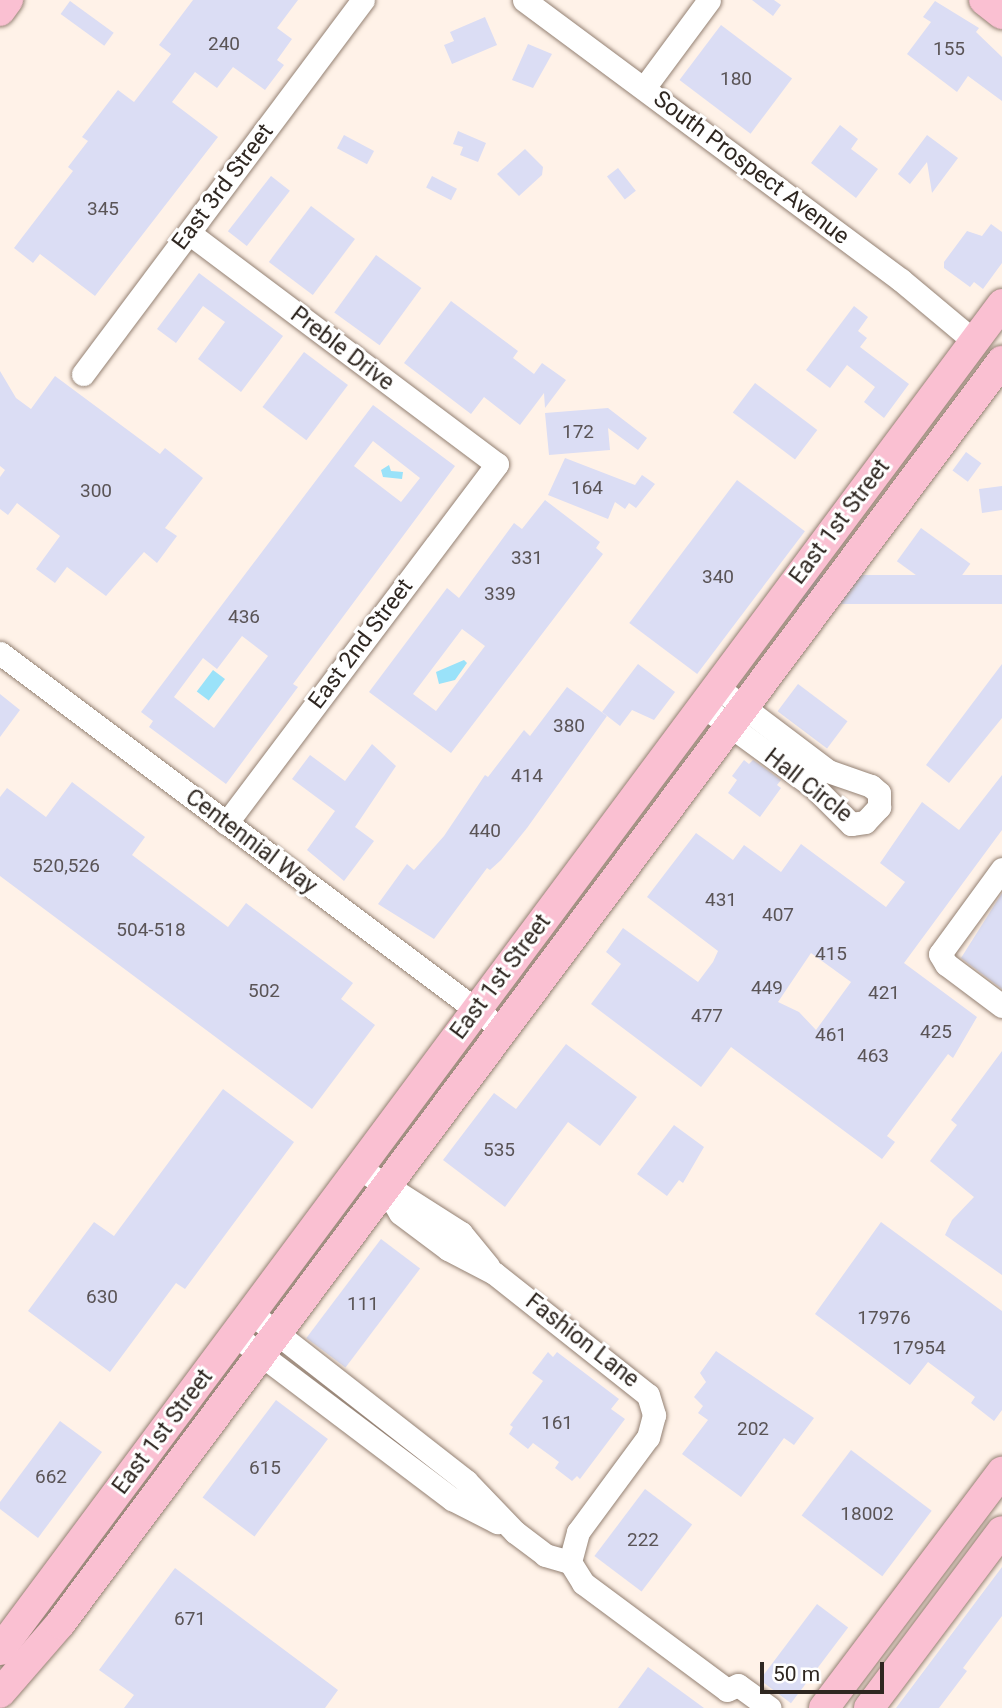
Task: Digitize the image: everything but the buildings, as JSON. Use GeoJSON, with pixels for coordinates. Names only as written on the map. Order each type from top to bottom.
{"type":"FeatureCollection","features":[{"type":"Feature","properties":{"kind":"main road"},"geometry":{"type":"LineString","coordinates":[[0,11],[8,0]]}},
{"type":"Feature","properties":{"kind":"main road"},"geometry":{"type":"LineString","coordinates":[[984,0],[1002,13]]}},
{"type":"Feature","properties":{"kind":"main road","name":"East 1st Street"},"geometry":{"type":"LineString","coordinates":[[0,1650],[1002,304]]}},
{"type":"Feature","properties":{"kind":"main road"},"geometry":{"type":"LineString","coordinates":[[974,341],[1000,368]]}},
{"type":"Feature","properties":{"kind":"main road","name":"East 1st Street"},"geometry":{"type":"LineString","coordinates":[[0,1693],[29,1664],[1000,368]]}},
{"type":"Feature","properties":{"kind":"main road"},"geometry":{"type":"LineString","coordinates":[[824,1708],[1002,1472]]}},
{"type":"Feature","properties":{"kind":"main road"},"geometry":{"type":"LineString","coordinates":[[963,1522],[968,1541],[957,1556],[957,1569],[967,1577]]}},
{"type":"Feature","properties":{"kind":"main road"},"geometry":{"type":"LineString","coordinates":[[874,1701],[1002,1531]]}},
{"type":"Feature","properties":{"kind":"main road"},"geometry":{"type":"LineString","coordinates":[[874,1701],[905,1632],[895,1614]]}},
{"type":"Feature","properties":{"kind":"street","name":"East 3rd Street"},"geometry":{"type":"LineString","coordinates":[[83,374],[363,0]]}},
{"type":"Feature","properties":{"kind":"street","name":"South Prospect Avenue"},"geometry":{"type":"LineString","coordinates":[[524,0],[901,280],[974,341]]}},
{"type":"Feature","properties":{"kind":"street"},"geometry":{"type":"LineString","coordinates":[[643,88],[709,0]]}},
{"type":"Feature","properties":{"kind":"street","name":"Preble Drive"},"geometry":{"type":"LineString","coordinates":[[189,233],[497,464]]}},
{"type":"Feature","properties":{"kind":"street","name":"East 2nd Street"},"geometry":{"type":"LineString","coordinates":[[226,823],[497,464]]}},
{"type":"Feature","properties":{"kind":"street","name":"Centennial Way"},"geometry":{"type":"LineString","coordinates":[[0,653],[503,1031]]}},
{"type":"Feature","properties":{"kind":"street","name":"Hall Circle"},"geometry":{"type":"LineString","coordinates":[[710,697],[737,717],[851,824],[865,822],[879,807],[879,793],[871,786],[828,771],[737,717]]}},
{"type":"Feature","properties":{"kind":"street"},"geometry":{"type":"LineString","coordinates":[[1002,869],[940,954],[946,964],[1002,1006]]}},
{"type":"Feature","properties":{"kind":"street","name":"Fashion Lane"},"geometry":{"type":"LineString","coordinates":[[359,1168],[385,1188],[400,1213],[448,1250],[494,1273],[640,1384],[652,1405],[648,1437],[578,1532],[570,1562]]}},
{"type":"Feature","properties":{"kind":"street"},"geometry":{"type":"LineString","coordinates":[[243,1324],[452,1499],[509,1528],[545,1555],[570,1562],[583,1583],[730,1699],[738,1685],[770,1708]]}},
{"type":"Feature","properties":{"kind":"water"},"geometry":{"type":"Polygon","coordinates":[[[389,465],[391,471],[403,472],[402,479],[383,477],[381,470],[389,465]]]}},
{"type":"Feature","properties":{"kind":"water"},"geometry":{"type":"Polygon","coordinates":[[[464,660],[467,663],[455,680],[439,684],[436,672],[464,660]]]}},
{"type":"Feature","properties":{"kind":"water"},"geometry":{"type":"Polygon","coordinates":[[[213,670],[225,679],[209,701],[197,692],[213,670]]]}}]}
